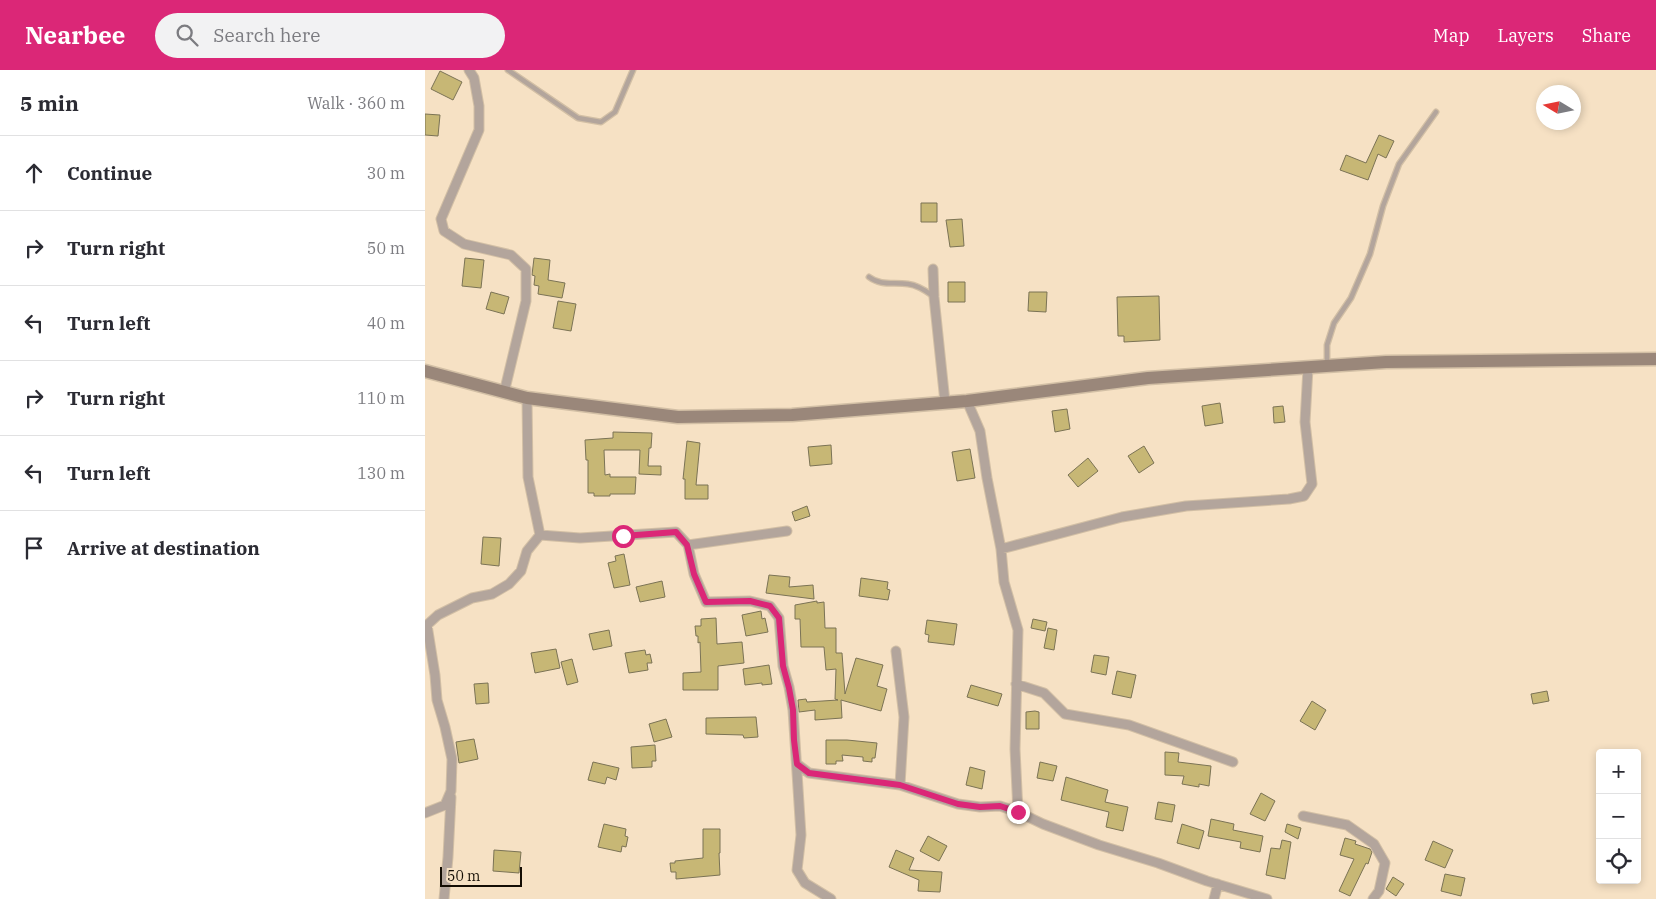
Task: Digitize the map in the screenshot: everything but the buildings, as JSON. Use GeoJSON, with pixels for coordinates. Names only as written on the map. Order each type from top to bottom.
{"type":"FeatureCollection","features":[{"type":"Feature","properties":{"kind":"street"},"geometry":{"type":"LineString","coordinates":[[469,70],[474,78],[479,106],[479,130],[441,219],[445,231],[464,244],[511,254],[525,269],[526,301],[503,392]]}},
{"type":"Feature","properties":{"kind":"street"},"geometry":{"type":"LineString","coordinates":[[933,269],[945,402]]}},
{"type":"Feature","properties":{"kind":"street"},"geometry":{"type":"LineString","coordinates":[[425,371],[527,398],[678,417],[792,415],[967,401],[1148,378],[1386,362],[1656,359]]}},
{"type":"Feature","properties":{"kind":"street"},"geometry":{"type":"LineString","coordinates":[[1001,549],[1122,517],[1187,506],[1289,499],[1304,496],[1312,484],[1305,422],[1308,368]]}},
{"type":"Feature","properties":{"kind":"street"},"geometry":{"type":"LineString","coordinates":[[527,398],[528,477],[540,535]]}},
{"type":"Feature","properties":{"kind":"street"},"geometry":{"type":"LineString","coordinates":[[967,401],[980,431],[1001,549],[1004,582],[1018,630],[1015,749],[1018,812]]}},
{"type":"Feature","properties":{"kind":"street"},"geometry":{"type":"LineString","coordinates":[[687,545],[787,531]]}},
{"type":"Feature","properties":{"kind":"street"},"geometry":{"type":"LineString","coordinates":[[540,535],[580,538],[676,532],[687,545],[694,574],[706,602],[750,601],[770,606],[779,618],[783,666],[793,710],[801,834],[797,870],[805,883],[831,899]]}},
{"type":"Feature","properties":{"kind":"street"},"geometry":{"type":"LineString","coordinates":[[444,899],[448,857],[451,760],[445,727],[437,700],[427,624],[438,615],[472,598],[492,594],[509,584],[521,571],[527,551],[540,535]]}},
{"type":"Feature","properties":{"kind":"street"},"geometry":{"type":"LineString","coordinates":[[896,651],[904,718],[900,785]]}},
{"type":"Feature","properties":{"kind":"street"},"geometry":{"type":"LineString","coordinates":[[1016,684],[1044,693],[1065,714],[1129,725],[1233,762]]}},
{"type":"Feature","properties":{"kind":"street"},"geometry":{"type":"LineString","coordinates":[[797,764],[809,773],[900,785],[958,804],[980,807],[1000,806],[1099,845],[1267,899]]}},
{"type":"Feature","properties":{"kind":"street"},"geometry":{"type":"LineString","coordinates":[[425,813],[445,805],[451,791]]}},
{"type":"Feature","properties":{"kind":"street"},"geometry":{"type":"LineString","coordinates":[[1303,816],[1347,825],[1374,844],[1385,863],[1379,891],[1373,899]]}},
{"type":"Feature","properties":{"kind":"street"},"geometry":{"type":"LineString","coordinates":[[1214,899],[1218,884]]}},
{"type":"Feature","properties":{"kind":"lane"},"geometry":{"type":"LineString","coordinates":[[508,70],[578,118],[601,122],[615,112],[633,70]]}},
{"type":"Feature","properties":{"kind":"lane"},"geometry":{"type":"LineString","coordinates":[[1327,366],[1327,346],[1334,324],[1351,298],[1370,254],[1383,206],[1399,164],[1436,112]]}},
{"type":"Feature","properties":{"kind":"lane"},"geometry":{"type":"LineString","coordinates":[[869,277],[876,283],[908,284],[923,288],[934,296]]}},
{"type":"Feature","properties":{"kind":"route"},"geometry":{"type":"LineString","coordinates":[[623,536],[676,532],[687,545],[694,574],[706,602],[750,601],[770,606],[779,618],[783,666],[793,710],[797,764],[809,773],[900,785],[958,804],[980,807],[1000,806],[1018,812]]}}]}
